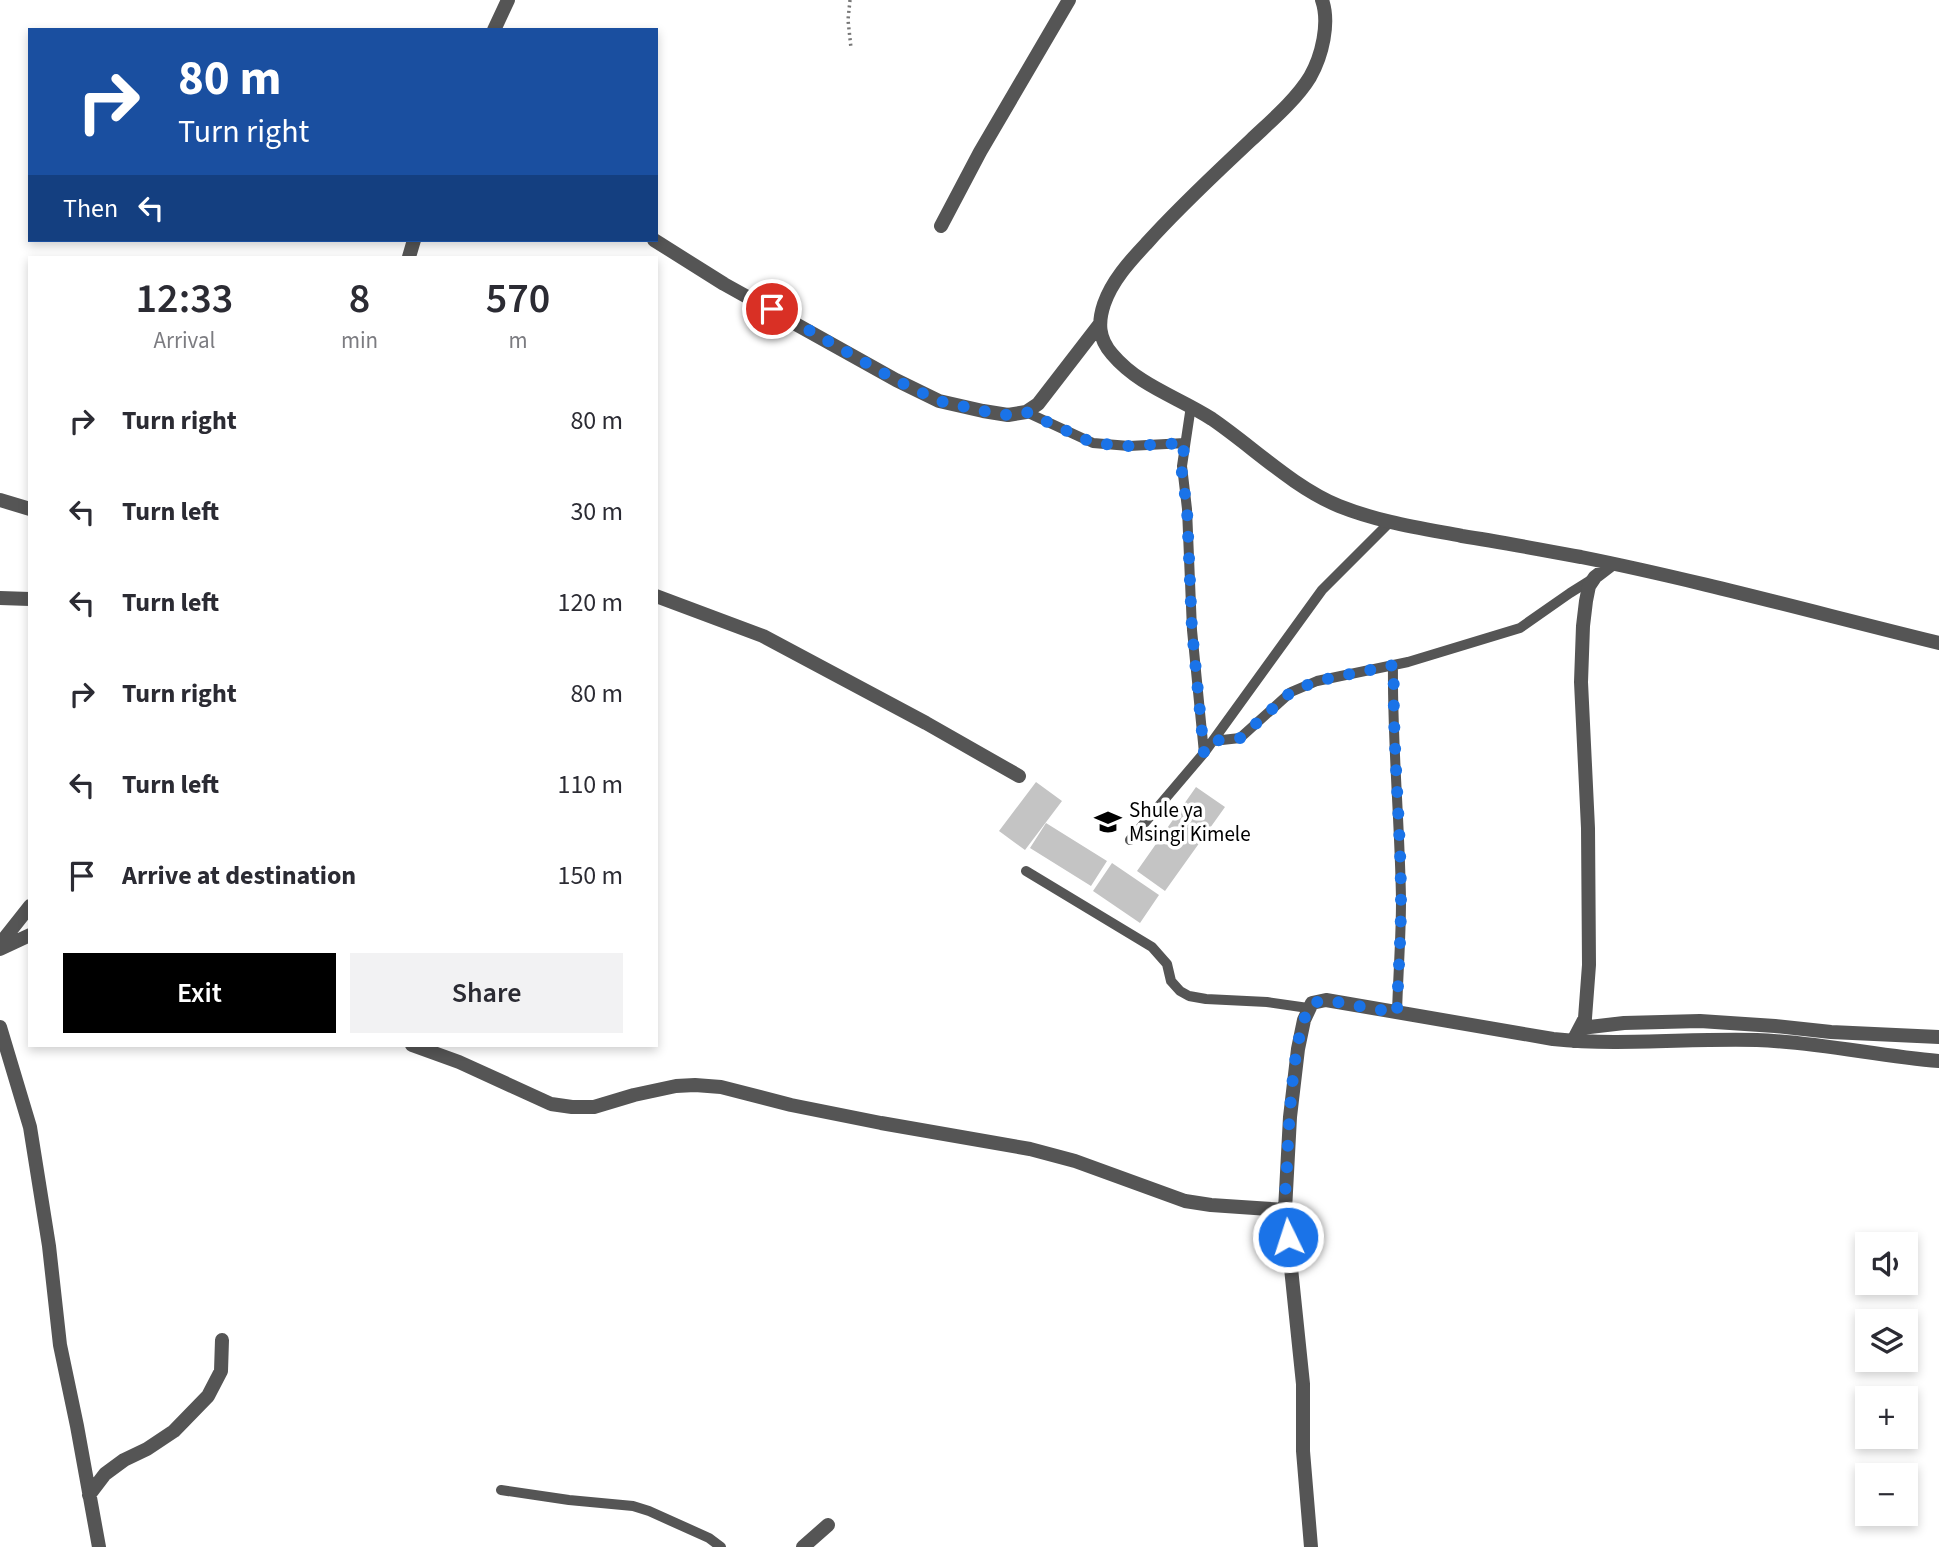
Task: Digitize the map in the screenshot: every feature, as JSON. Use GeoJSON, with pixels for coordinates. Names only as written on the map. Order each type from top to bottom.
{"type":"FeatureCollection","features":[{"type":"Feature","properties":{"kind":"street"},"geometry":{"type":"LineString","coordinates":[[495,28],[508,0]]}},
{"type":"Feature","properties":{"kind":"street"},"geometry":{"type":"LineString","coordinates":[[941,226],[980,152],[1069,0]]}},
{"type":"Feature","properties":{"kind":"street"},"geometry":{"type":"LineString","coordinates":[[657,242],[724,284],[896,380],[939,401],[1008,415],[1026,412],[1038,404],[1099,325],[1108,292],[1129,262],[1167,220],[1283,110],[1310,77],[1324,42],[1326,12],[1322,0]]}},
{"type":"Feature","properties":{"kind":"street"},"geometry":{"type":"LineString","coordinates":[[1099,325],[1102,339],[1112,354],[1156,390],[1191,406],[1299,484],[1336,505],[1389,523],[1670,575],[1939,643]]}},
{"type":"Feature","properties":{"kind":"street"},"geometry":{"type":"LineString","coordinates":[[0,499],[28,508]]}},
{"type":"Feature","properties":{"kind":"street"},"geometry":{"type":"LineString","coordinates":[[1573,1041],[1585,1018],[1589,965],[1588,828],[1581,682],[1586,601],[1595,578],[1612,564]]}},
{"type":"Feature","properties":{"kind":"street"},"geometry":{"type":"LineString","coordinates":[[0,597],[28,599]]}},
{"type":"Feature","properties":{"kind":"street"},"geometry":{"type":"LineString","coordinates":[[658,597],[763,636],[1019,776]]}},
{"type":"Feature","properties":{"kind":"street"},"geometry":{"type":"LineString","coordinates":[[0,947],[28,909]]}},
{"type":"Feature","properties":{"kind":"street"},"geometry":{"type":"LineString","coordinates":[[0,947],[28,936]]}},
{"type":"Feature","properties":{"kind":"street"},"geometry":{"type":"LineString","coordinates":[[1311,1547],[1303,1451],[1303,1384],[1285,1210],[1290,1117],[1298,1049],[1304,1020],[1312,1003],[1326,1000],[1573,1041],[1759,1040],[1939,1061]]}},
{"type":"Feature","properties":{"kind":"street"},"geometry":{"type":"LineString","coordinates":[[1581,1028],[1624,1023],[1700,1021],[1831,1032],[1939,1037]]}},
{"type":"Feature","properties":{"kind":"street"},"geometry":{"type":"LineString","coordinates":[[0,1027],[30,1127],[49,1246],[60,1346],[99,1547]]}},
{"type":"Feature","properties":{"kind":"street"},"geometry":{"type":"LineString","coordinates":[[418,1047],[459,1062],[551,1104],[594,1107],[676,1086],[721,1087],[791,1105],[1030,1149],[1075,1161],[1185,1201],[1285,1210]]}},
{"type":"Feature","properties":{"kind":"street"},"geometry":{"type":"LineString","coordinates":[[89,1495],[105,1474],[174,1431],[208,1396],[221,1371],[222,1340]]}},
{"type":"Feature","properties":{"kind":"street"},"geometry":{"type":"LineString","coordinates":[[803,1547],[828,1525]]}},
{"type":"Feature","properties":{"kind":"lane"},"geometry":{"type":"LineString","coordinates":[[1191,406],[1181,466],[1187,509],[1192,630],[1204,753]]}},
{"type":"Feature","properties":{"kind":"lane"},"geometry":{"type":"LineString","coordinates":[[1026,412],[1093,443],[1129,446],[1185,443]]}},
{"type":"Feature","properties":{"kind":"lane"},"geometry":{"type":"LineString","coordinates":[[1130,840],[1204,753],[1322,590],[1389,523]]}},
{"type":"Feature","properties":{"kind":"lane"},"geometry":{"type":"LineString","coordinates":[[1213,741],[1240,738],[1291,692],[1317,681],[1394,665],[1520,628],[1595,578]]}},
{"type":"Feature","properties":{"kind":"lane"},"geometry":{"type":"LineString","coordinates":[[1394,665],[1401,901],[1397,1013]]}},
{"type":"Feature","properties":{"kind":"lane"},"geometry":{"type":"LineString","coordinates":[[1026,871],[1152,947],[1167,964],[1171,981],[1189,996],[1308,1008]]}},
{"type":"Feature","properties":{"kind":"lane"},"geometry":{"type":"LineString","coordinates":[[501,1490],[633,1506],[709,1538],[721,1547]]}},
{"type":"Feature","properties":{"kind":"path"},"geometry":{"type":"LineString","coordinates":[[850,0],[848,20],[851,48]]}},
{"type":"Feature","properties":{"kind":"building"},"geometry":{"type":"Polygon","coordinates":[[[1036,782],[1062,801],[1025,850],[999,831],[1036,782]]]}},
{"type":"Feature","properties":{"kind":"building"},"geometry":{"type":"Polygon","coordinates":[[[1196,787],[1225,807],[1165,891],[1137,871],[1196,787]]]}},
{"type":"Feature","properties":{"kind":"building"},"geometry":{"type":"Polygon","coordinates":[[[1046,823],[1107,861],[1091,886],[1030,848],[1046,823]]]}},
{"type":"Feature","properties":{"kind":"building"},"geometry":{"type":"Polygon","coordinates":[[[1112,863],[1159,895],[1140,923],[1093,891],[1112,863]]]}},
{"type":"Feature","properties":{"kind":"place","name":"Shule ya Msingi Kimele"},"geometry":{"type":"Point","coordinates":[1108,822]}},
{"type":"Feature","properties":{"kind":"route"},"geometry":{"type":"LineString","coordinates":[[772,309],[896,380],[939,401],[1008,415],[1026,412],[1093,443],[1129,446],[1185,443],[1181,466],[1187,509],[1192,630],[1204,753],[1213,741],[1240,738],[1291,692],[1317,681],[1394,665],[1401,901],[1397,1013],[1326,1000],[1312,1003],[1308,1008],[1298,1049],[1290,1117],[1285,1210],[1288,1237]]}}]}
